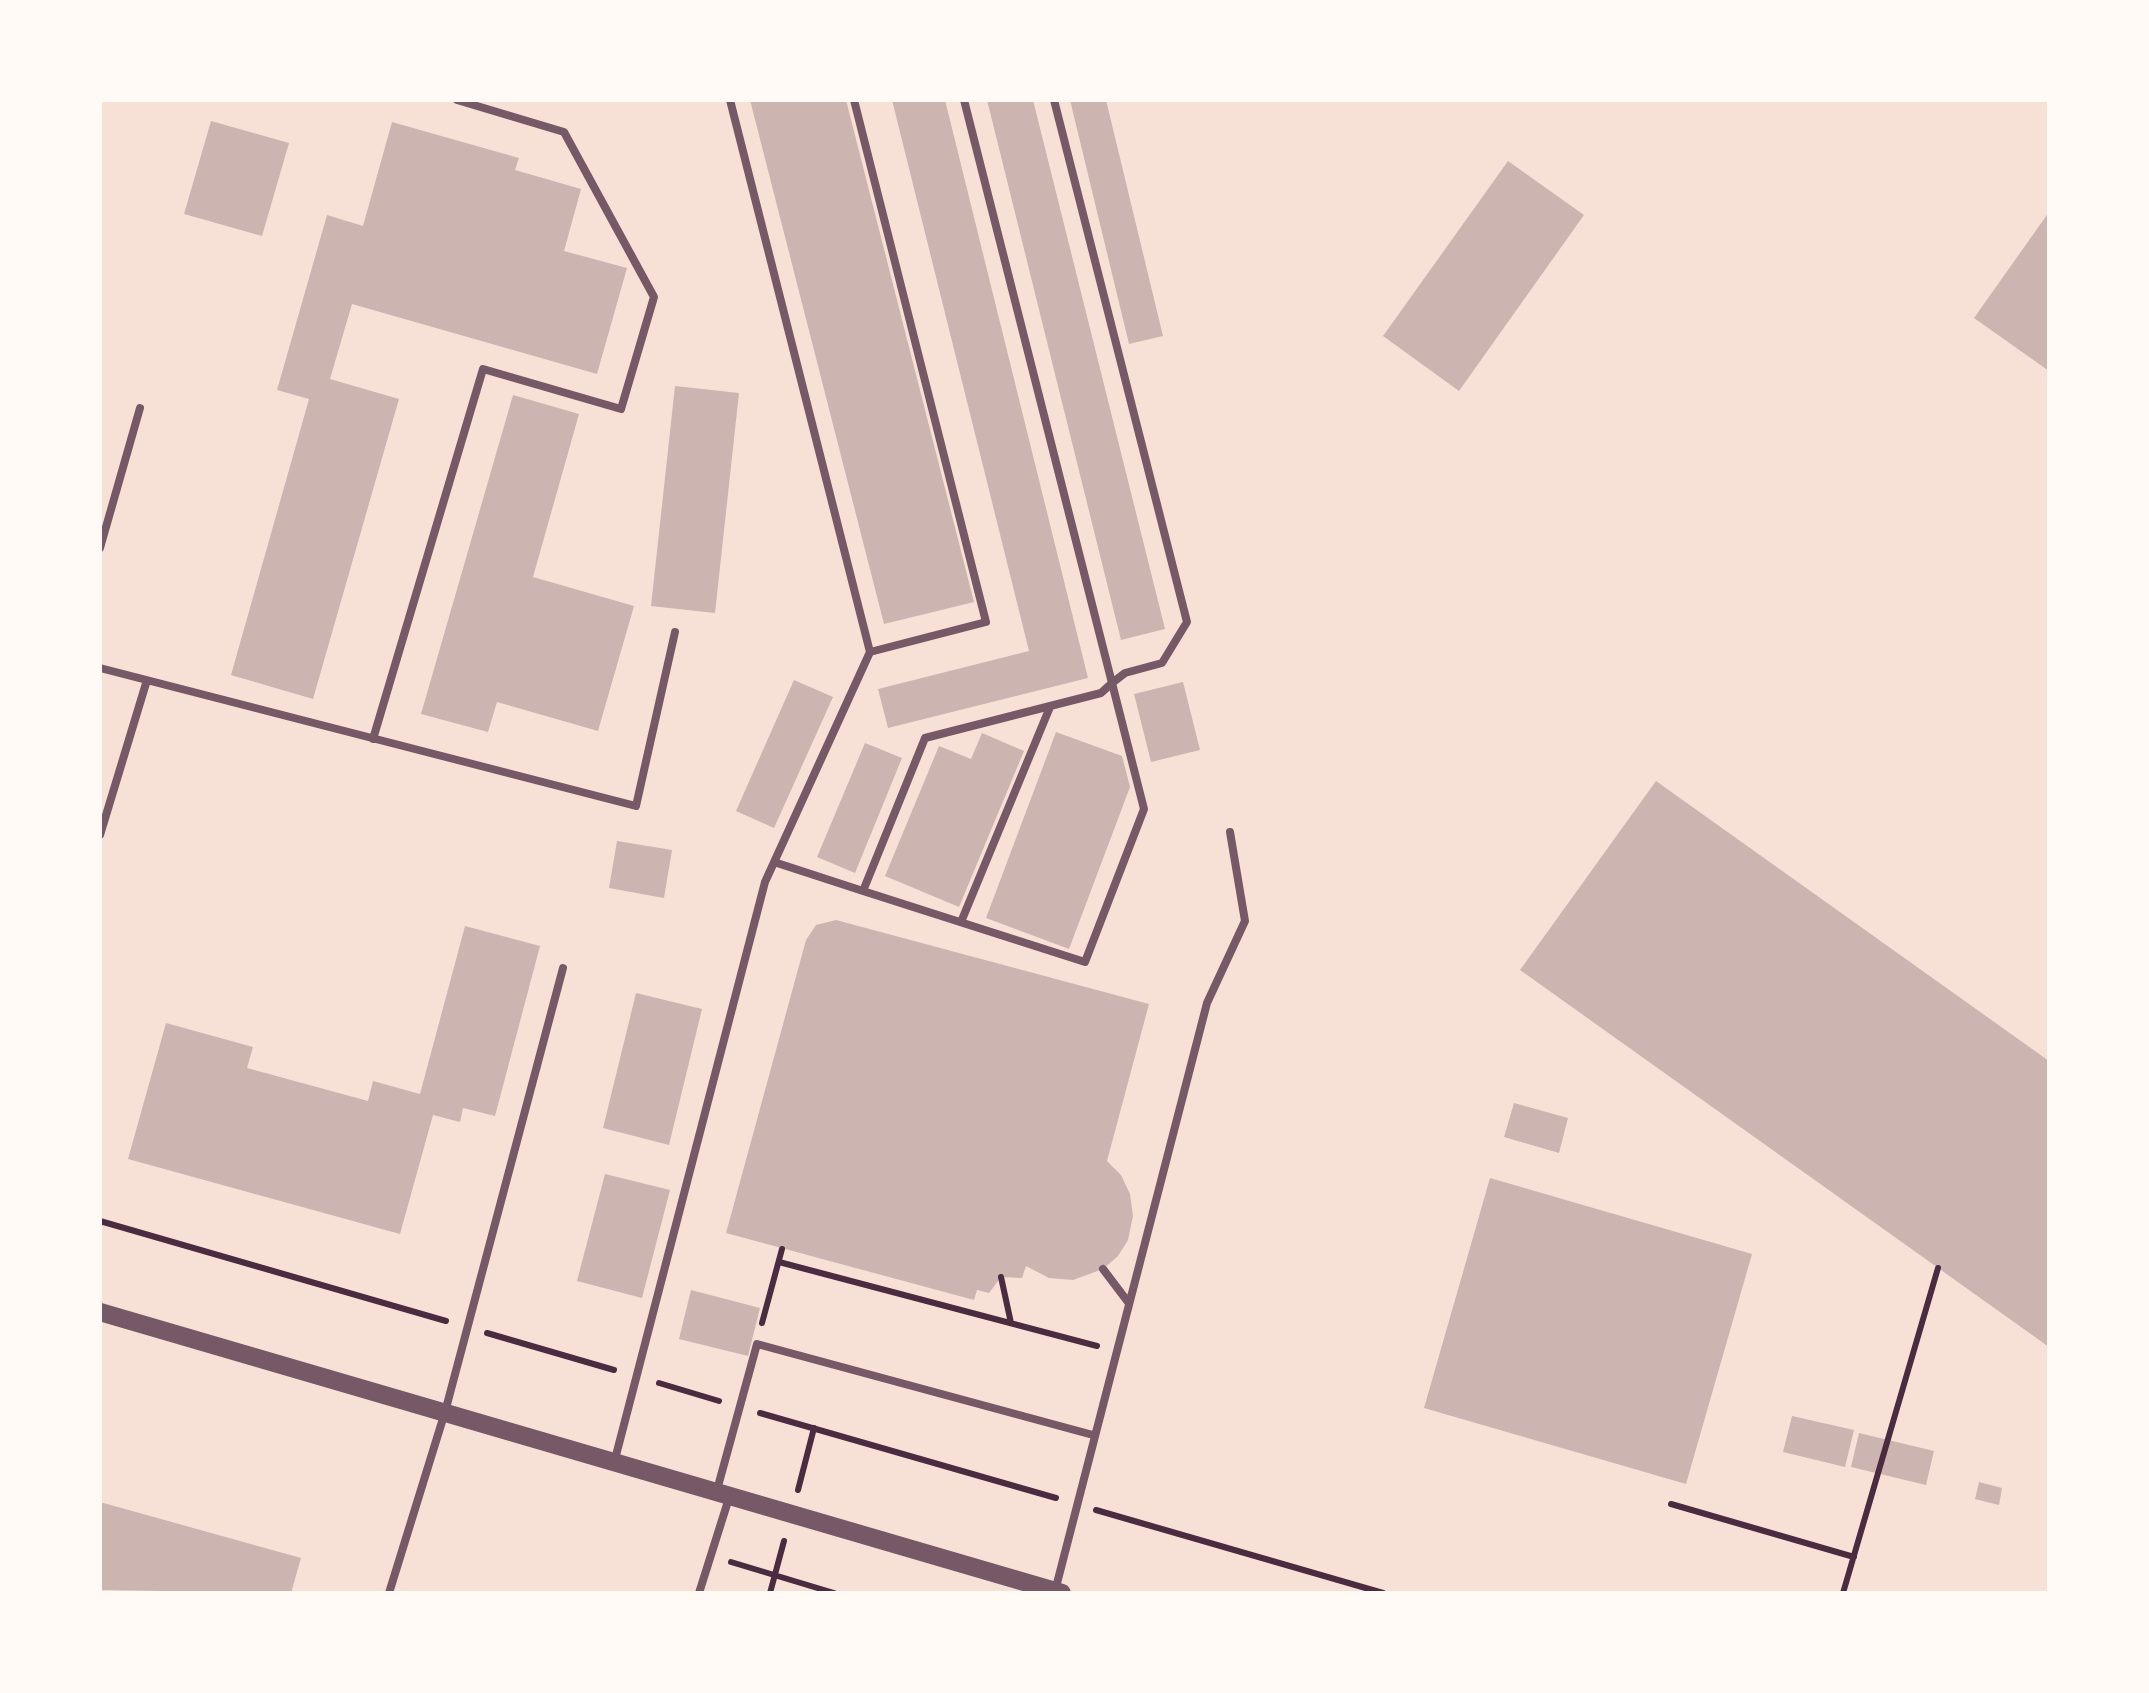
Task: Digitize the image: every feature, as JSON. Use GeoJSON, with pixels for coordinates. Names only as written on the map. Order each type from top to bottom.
{"type":"FeatureCollection","features":[{"type":"Feature","properties":{"kind":"street"},"geometry":{"type":"LineString","coordinates":[[100,1312],[1058,1592]]}},
{"type":"Feature","properties":{"kind":"lane"},"geometry":{"type":"LineString","coordinates":[[373,739],[483,368],[621,409],[654,297],[564,132],[456,100]]}},
{"type":"Feature","properties":{"kind":"lane"},"geometry":{"type":"LineString","coordinates":[[614,1463],[765,882],[870,652],[730,100]]}},
{"type":"Feature","properties":{"kind":"lane"},"geometry":{"type":"LineString","coordinates":[[854,100],[986,622],[870,652]]}},
{"type":"Feature","properties":{"kind":"lane"},"geometry":{"type":"LineString","coordinates":[[774,862],[1085,962],[1144,809],[964,100]]}},
{"type":"Feature","properties":{"kind":"lane"},"geometry":{"type":"LineString","coordinates":[[862,891],[924,738],[1100,694],[1125,673],[1162,663],[1187,622],[1054,100]]}},
{"type":"Feature","properties":{"kind":"lane"},"geometry":{"type":"LineString","coordinates":[[100,548],[140,408]]}},
{"type":"Feature","properties":{"kind":"lane"},"geometry":{"type":"LineString","coordinates":[[100,668],[636,806],[675,632]]}},
{"type":"Feature","properties":{"kind":"lane"},"geometry":{"type":"LineString","coordinates":[[100,835],[147,680]]}},
{"type":"Feature","properties":{"kind":"lane"},"geometry":{"type":"LineString","coordinates":[[960,922],[1050,706]]}},
{"type":"Feature","properties":{"kind":"lane"},"geometry":{"type":"LineString","coordinates":[[100,788],[113,792]]}},
{"type":"Feature","properties":{"kind":"lane"},"geometry":{"type":"LineString","coordinates":[[1058,1592],[1093,1435],[1207,1003],[1245,921],[1230,832]]}},
{"type":"Feature","properties":{"kind":"lane"},"geometry":{"type":"LineString","coordinates":[[390,1593],[444,1412],[563,968]]}},
{"type":"Feature","properties":{"kind":"lane"},"geometry":{"type":"LineString","coordinates":[[1104,1269],[1128,1302]]}},
{"type":"Feature","properties":{"kind":"lane"},"geometry":{"type":"LineString","coordinates":[[698,1593],[710,1556],[757,1344],[1093,1435]]}},
{"type":"Feature","properties":{"kind":"path"},"geometry":{"type":"LineString","coordinates":[[757,1344],[782,1248]]}},
{"type":"Feature","properties":{"kind":"path"},"geometry":{"type":"LineString","coordinates":[[779,1262],[1115,1351]]}},
{"type":"Feature","properties":{"kind":"path"},"geometry":{"type":"LineString","coordinates":[[1844,1593],[1938,1268]]}},
{"type":"Feature","properties":{"kind":"path"},"geometry":{"type":"LineString","coordinates":[[1001,1277],[1011,1324]]}},
{"type":"Feature","properties":{"kind":"path"},"geometry":{"type":"LineString","coordinates":[[1671,1504],[1854,1556]]}},
{"type":"Feature","properties":{"kind":"path"},"geometry":{"type":"LineString","coordinates":[[710,1556],[834,1593]]}},
{"type":"Feature","properties":{"kind":"building"},"geometry":{"type":"Polygon","coordinates":[[[750,100],[846,100],[974,602],[884,624],[750,100]]]}},
{"type":"Feature","properties":{"kind":"building"},"geometry":{"type":"Polygon","coordinates":[[[892,100],[945,100],[1088,678],[888,728],[878,689],[1029,651],[892,100]]]}},
{"type":"Feature","properties":{"kind":"building"},"geometry":{"type":"Polygon","coordinates":[[[987,100],[1033,100],[1165,629],[1121,640],[987,100]]]}},
{"type":"Feature","properties":{"kind":"building"},"geometry":{"type":"Polygon","coordinates":[[[1070,100],[1106,100],[1163,336],[1129,344],[1070,100]]]}},
{"type":"Feature","properties":{"kind":"building"},"geometry":{"type":"Polygon","coordinates":[[[211,121],[289,143],[262,236],[184,214],[211,121]]]}},
{"type":"Feature","properties":{"kind":"building"},"geometry":{"type":"Polygon","coordinates":[[[392,122],[519,158],[515,170],[581,189],[564,251],[627,268],[597,374],[352,304],[330,379],[399,399],[313,699],[231,675],[309,399],[277,390],[327,215],[363,226],[392,122]]]}},
{"type":"Feature","properties":{"kind":"building"},"geometry":{"type":"Polygon","coordinates":[[[1508,161],[1584,215],[1459,391],[1383,336],[1508,161]]]}},
{"type":"Feature","properties":{"kind":"building"},"geometry":{"type":"Polygon","coordinates":[[[2049,212],[2049,371],[1974,318],[2049,212]]]}},
{"type":"Feature","properties":{"kind":"building"},"geometry":{"type":"Polygon","coordinates":[[[675,386],[739,393],[715,613],[651,606],[675,386]]]}},
{"type":"Feature","properties":{"kind":"building"},"geometry":{"type":"Polygon","coordinates":[[[513,395],[579,414],[533,577],[634,606],[598,731],[497,702],[488,732],[421,714],[513,395]]]}},
{"type":"Feature","properties":{"kind":"building"},"geometry":{"type":"Polygon","coordinates":[[[794,680],[833,697],[774,828],[736,811],[794,680]]]}},
{"type":"Feature","properties":{"kind":"building"},"geometry":{"type":"Polygon","coordinates":[[[1183,682],[1200,750],[1151,762],[1134,694],[1183,682]]]}},
{"type":"Feature","properties":{"kind":"building"},"geometry":{"type":"Polygon","coordinates":[[[1056,732],[1122,756],[1130,787],[1069,949],[986,918],[1056,732]]]}},
{"type":"Feature","properties":{"kind":"building"},"geometry":{"type":"Polygon","coordinates":[[[982,733],[1024,751],[959,907],[885,876],[939,746],[971,759],[982,733]]]}},
{"type":"Feature","properties":{"kind":"building"},"geometry":{"type":"Polygon","coordinates":[[[865,743],[902,758],[855,873],[817,857],[865,743]]]}},
{"type":"Feature","properties":{"kind":"building"},"geometry":{"type":"Polygon","coordinates":[[[1656,781],[2049,1061],[2049,1347],[1520,970],[1656,781]]]}},
{"type":"Feature","properties":{"kind":"building"},"geometry":{"type":"Polygon","coordinates":[[[617,841],[672,850],[664,898],[609,888],[617,841]]]}},
{"type":"Feature","properties":{"kind":"building"},"geometry":{"type":"Polygon","coordinates":[[[836,920],[1149,1004],[1107,1161],[1121,1175],[1130,1194],[1133,1216],[1128,1240],[1103,1269],[1073,1280],[1049,1278],[1026,1266],[1022,1278],[1001,1277],[989,1293],[977,1290],[974,1300],[726,1233],[806,940],[816,925],[836,920]]]}},
{"type":"Feature","properties":{"kind":"building"},"geometry":{"type":"Polygon","coordinates":[[[465,926],[540,946],[495,1116],[463,1108],[460,1122],[433,1115],[400,1234],[128,1159],[166,1023],[253,1047],[247,1068],[368,1101],[373,1081],[420,1094],[465,926]]]}},
{"type":"Feature","properties":{"kind":"building"},"geometry":{"type":"Polygon","coordinates":[[[636,993],[702,1009],[669,1145],[603,1128],[636,993]]]}},
{"type":"Feature","properties":{"kind":"building"},"geometry":{"type":"Polygon","coordinates":[[[1514,1103],[1568,1118],[1559,1153],[1504,1137],[1514,1103]]]}},
{"type":"Feature","properties":{"kind":"building"},"geometry":{"type":"Polygon","coordinates":[[[605,1174],[670,1190],[642,1298],[577,1281],[605,1174]]]}},
{"type":"Feature","properties":{"kind":"building"},"geometry":{"type":"Polygon","coordinates":[[[1490,1178],[1752,1254],[1686,1484],[1424,1408],[1490,1178]]]}},
{"type":"Feature","properties":{"kind":"building"},"geometry":{"type":"Polygon","coordinates":[[[691,1290],[760,1308],[748,1356],[679,1339],[691,1290]]]}},
{"type":"Feature","properties":{"kind":"building"},"geometry":{"type":"Polygon","coordinates":[[[1792,1416],[1854,1430],[1845,1467],[1783,1452],[1792,1416]]]}},
{"type":"Feature","properties":{"kind":"building"},"geometry":{"type":"Polygon","coordinates":[[[1859,1433],[1934,1451],[1926,1485],[1851,1467],[1859,1433]]]}},
{"type":"Feature","properties":{"kind":"building"},"geometry":{"type":"Polygon","coordinates":[[[1979,1482],[2002,1488],[1999,1505],[1975,1499],[1979,1482]]]}},
{"type":"Feature","properties":{"kind":"building"},"geometry":{"type":"Polygon","coordinates":[[[100,1502],[301,1558],[291,1593],[100,1590],[100,1502]]]}}]}
